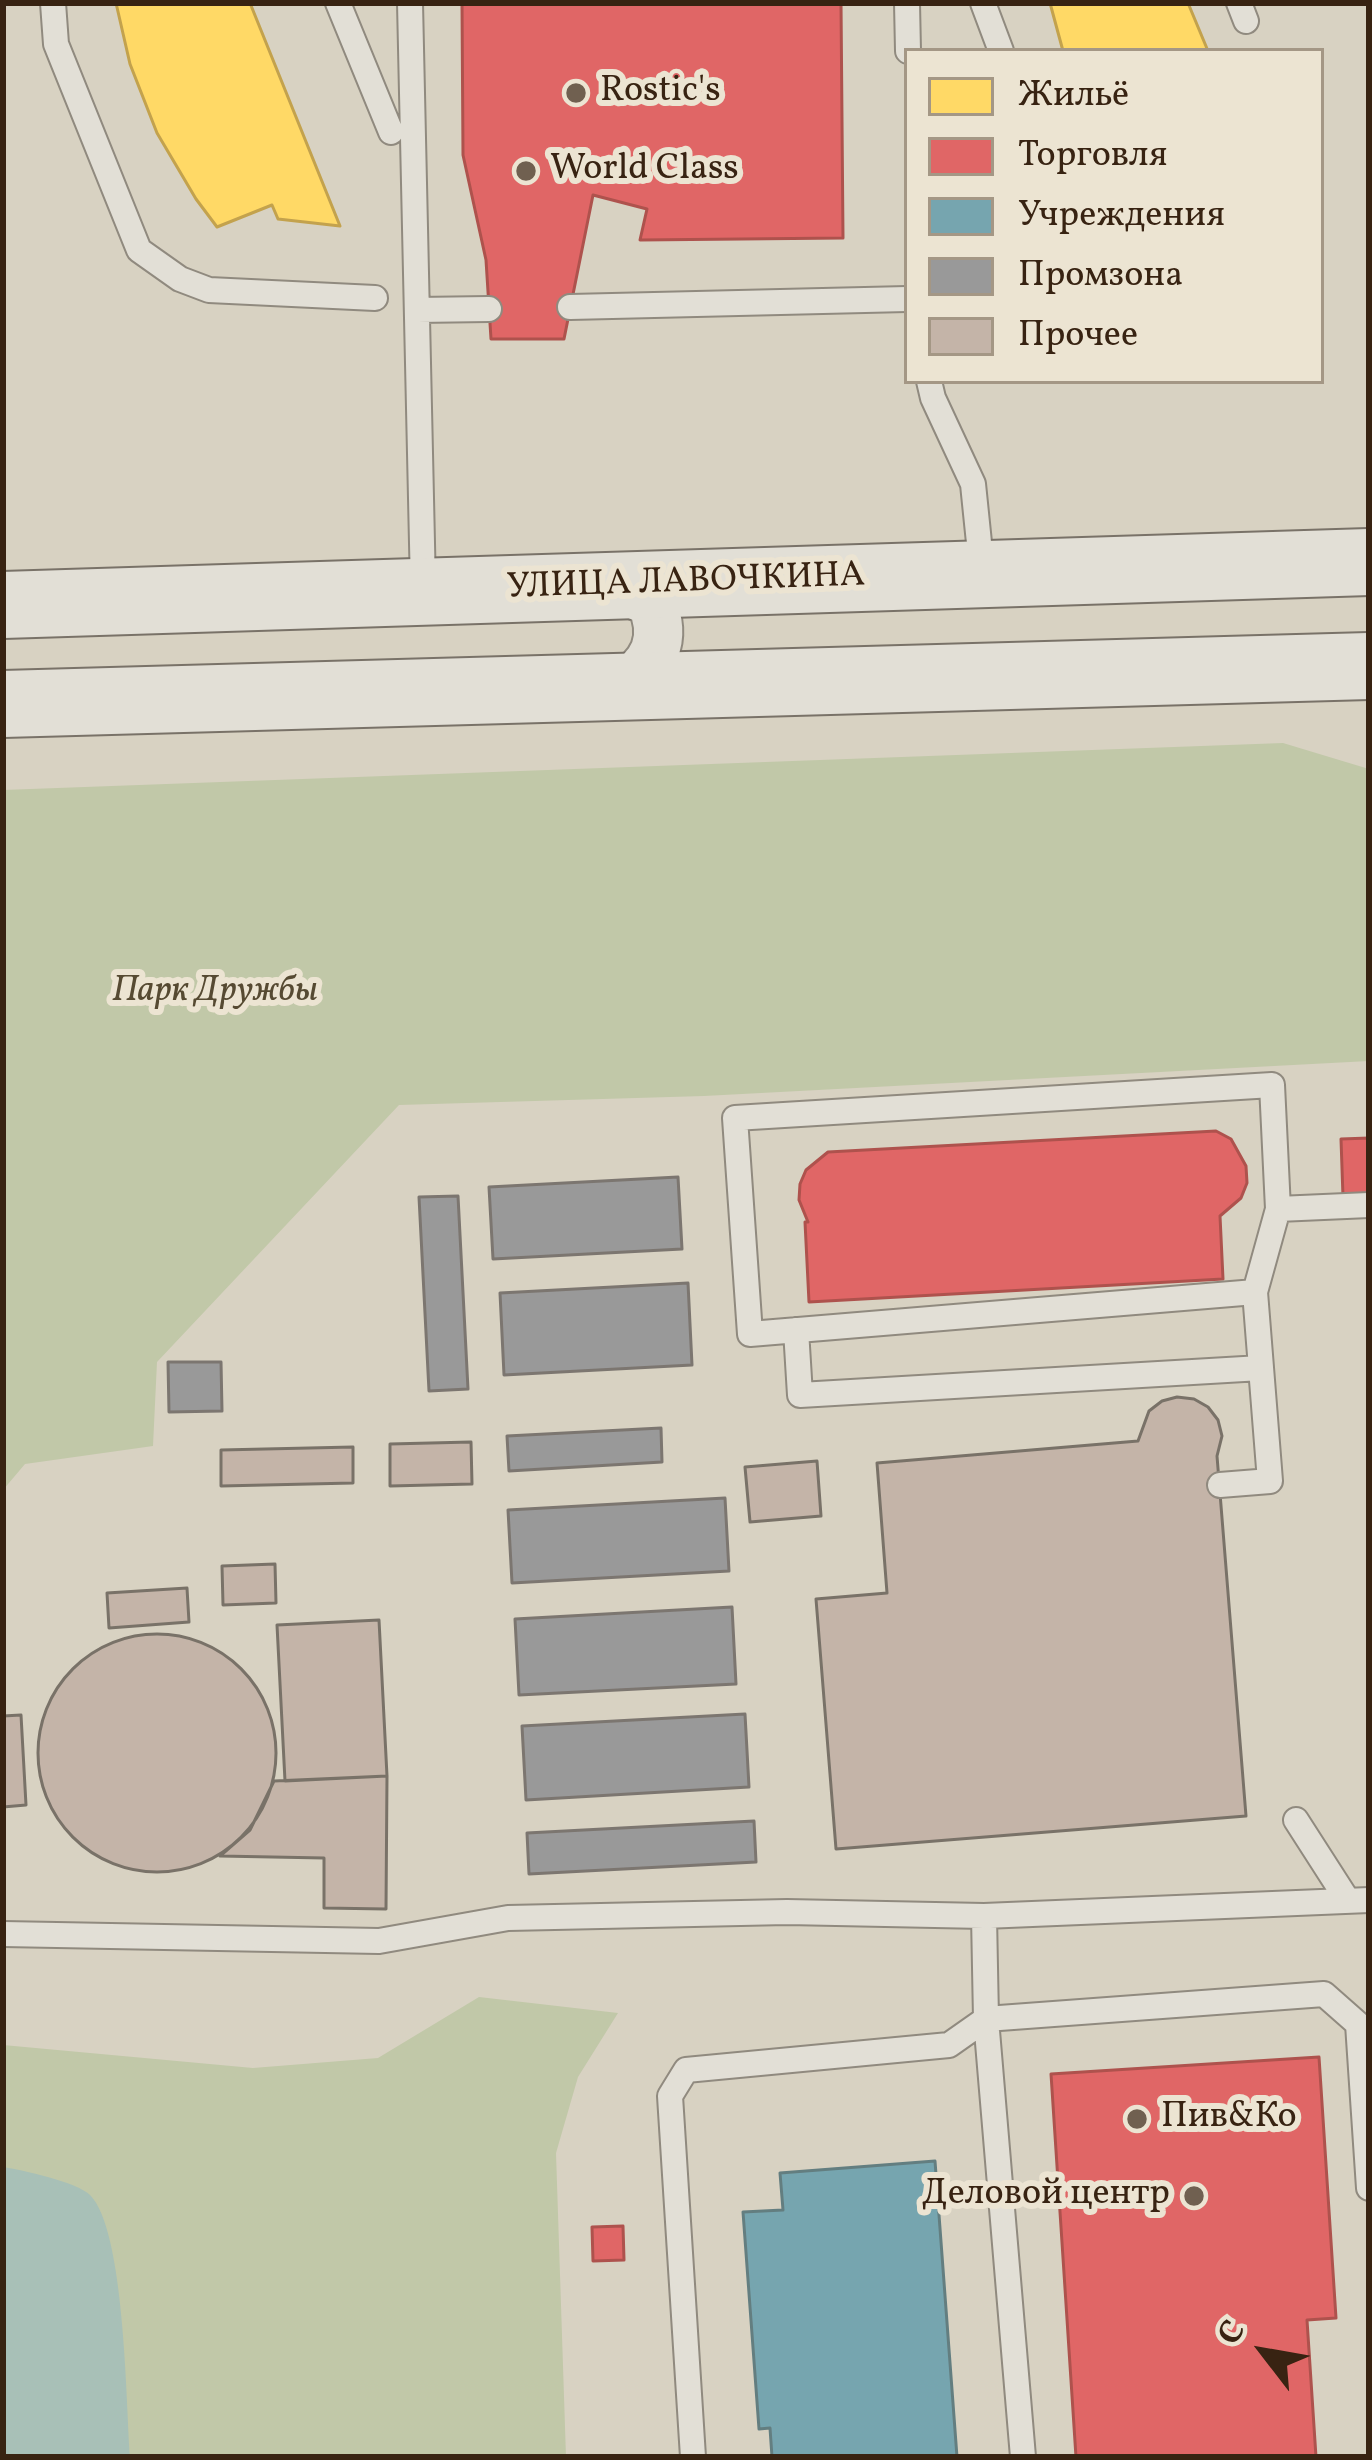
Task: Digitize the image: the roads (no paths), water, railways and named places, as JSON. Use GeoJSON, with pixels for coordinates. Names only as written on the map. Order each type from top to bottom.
{"type":"FeatureCollection","features":[{"type":"Feature","properties":{"kind":"main road","name":"УЛИЦА ЛАВОЧКИНА"},"geometry":{"type":"LineString","coordinates":[[3,605],[1369,562]]}},
{"type":"Feature","properties":{"kind":"main road"},"geometry":{"type":"LineString","coordinates":[[3,704],[1369,666]]}},
{"type":"Feature","properties":{"kind":"street"},"geometry":{"type":"LineString","coordinates":[[616,586],[638,592],[651,602],[660,634],[642,674],[620,687]]}},
{"type":"Feature","properties":{"kind":"lane"},"geometry":{"type":"LineString","coordinates":[[53,3],[56,44],[139,250],[180,279],[208,290],[375,298]]}},
{"type":"Feature","properties":{"kind":"lane"},"geometry":{"type":"LineString","coordinates":[[338,3],[391,132]]}},
{"type":"Feature","properties":{"kind":"lane"},"geometry":{"type":"LineString","coordinates":[[410,3],[423,592]]}},
{"type":"Feature","properties":{"kind":"lane"},"geometry":{"type":"LineString","coordinates":[[907,3],[908,48]]}},
{"type":"Feature","properties":{"kind":"lane"},"geometry":{"type":"LineString","coordinates":[[983,3],[1000,48]]}},
{"type":"Feature","properties":{"kind":"lane"},"geometry":{"type":"LineString","coordinates":[[570,307],[904,299]]}},
{"type":"Feature","properties":{"kind":"lane"},"geometry":{"type":"LineString","coordinates":[[417,310],[489,309]]}},
{"type":"Feature","properties":{"kind":"lane"},"geometry":{"type":"LineString","coordinates":[[930,384],[973,484],[982,574]]}},
{"type":"Feature","properties":{"kind":"lane"},"geometry":{"type":"LineString","coordinates":[[1220,1485],[1270,1481],[1255,1292],[1278,1209],[1271,1085],[735,1118],[750,1334],[1255,1292]]}},
{"type":"Feature","properties":{"kind":"lane"},"geometry":{"type":"LineString","coordinates":[[1278,1209],[1369,1204]]}},
{"type":"Feature","properties":{"kind":"lane"},"geometry":{"type":"LineString","coordinates":[[796,1330],[800,1395],[1261,1368]]}},
{"type":"Feature","properties":{"kind":"lane"},"geometry":{"type":"LineString","coordinates":[[1296,1820],[1359,1900]]}},
{"type":"Feature","properties":{"kind":"lane"},"geometry":{"type":"LineString","coordinates":[[3,1934],[379,1941],[508,1918],[787,1912],[984,1916],[1359,1900]]}},
{"type":"Feature","properties":{"kind":"lane"},"geometry":{"type":"LineString","coordinates":[[984,1916],[986,2018],[1023,2457]]}},
{"type":"Feature","properties":{"kind":"lane"},"geometry":{"type":"LineString","coordinates":[[693,2457],[670,2096],[686,2070],[949,2045],[986,2018],[1324,1994],[1358,2024],[1369,2188]]}},
{"type":"Feature","properties":{"kind":"place","name":"Rostic's"},"geometry":{"type":"Point","coordinates":[576,93]}},
{"type":"Feature","properties":{"kind":"place","name":"World Class"},"geometry":{"type":"Point","coordinates":[526,171]}},
{"type":"Feature","properties":{"kind":"place","name":"Пив&Ко"},"geometry":{"type":"Point","coordinates":[1137,2119]}},
{"type":"Feature","properties":{"kind":"place","name":"Деловой центр"},"geometry":{"type":"Point","coordinates":[1194,2196]}},
{"type":"Feature","properties":{"kind":"park label","name":"Парк Дружбы"},"geometry":{"type":"Point","coordinates":[215,993]}}]}
